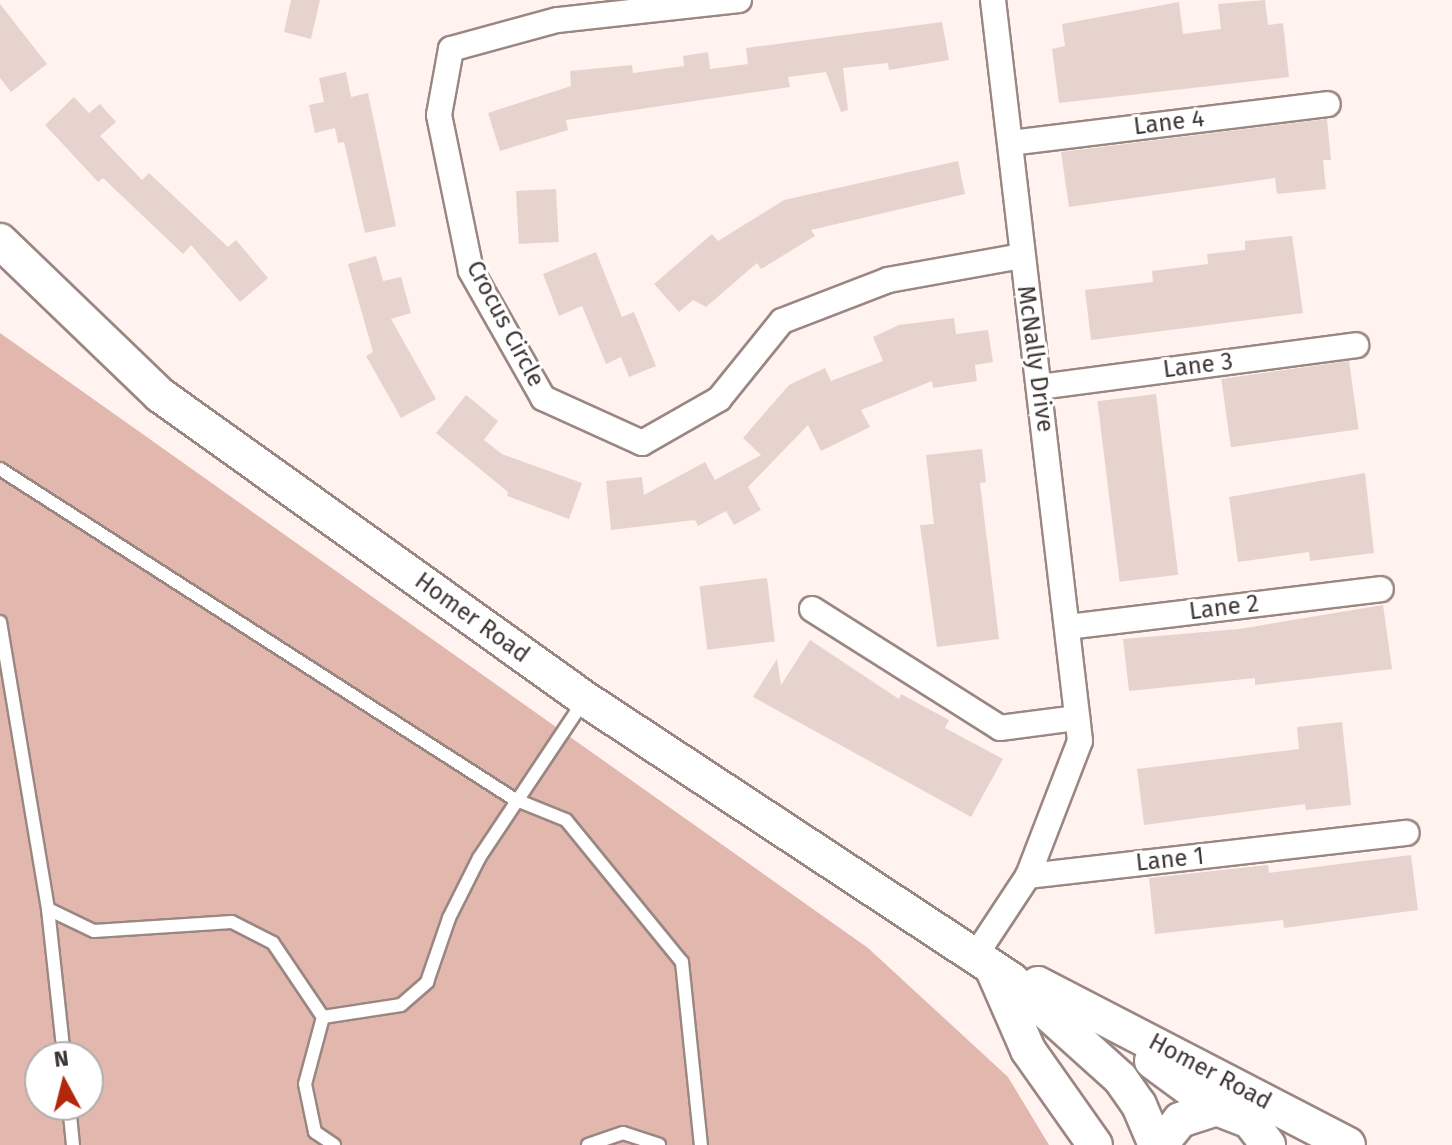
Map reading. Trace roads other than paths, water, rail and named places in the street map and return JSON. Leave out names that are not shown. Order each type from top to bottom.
[{"type":"street","name":"Crocus Circle","points":[[739,0],[557,20],[451,49],[439,115],[471,271],[543,398],[642,443],[719,399],[782,321],[888,280],[1021,256]]},
{"type":"street","name":"McNally Drive","points":[[993,0],[1080,741],[1028,876]]},
{"type":"street","name":"Lane 4","points":[[1011,143],[1328,104]]},
{"type":"street","name":"Homer Road","points":[[0,241],[160,395],[585,699],[983,960],[1348,1145]]},
{"type":"street","name":"Lane 3","points":[[1039,387],[1356,345]]},
{"type":"street","name":"Lane 2","points":[[1068,627],[1381,589]]},
{"type":"street","points":[[812,609],[1000,728],[1077,718]]},
{"type":"street","name":"Lane 1","points":[[1028,876],[1407,833]]},
{"type":"street","points":[[1028,876],[983,960],[1028,1050],[1095,1145]]},
{"type":"street","name":"Homer Road","points":[[983,960],[1120,1078],[1139,1105],[1158,1145],[1180,1120],[1216,1108]]},
{"type":"street","name":"Homer Road","points":[[1069,1003],[1216,1108],[1259,1133],[1315,1145]]},
{"type":"lane","points":[[0,469],[514,799],[566,820],[682,962],[701,1145]]},
{"type":"lane","points":[[0,622],[48,909],[62,1041]]},
{"type":"lane","points":[[323,1017],[401,1005],[427,982],[449,918],[514,799],[585,699]]},
{"type":"lane","points":[[48,909],[94,931],[232,922],[273,943],[323,1017],[305,1084],[315,1132],[334,1145]]},
{"type":"lane","points":[[71,1121],[73,1145]]},
{"type":"lane","points":[[588,1145],[623,1133],[659,1145]]}]
